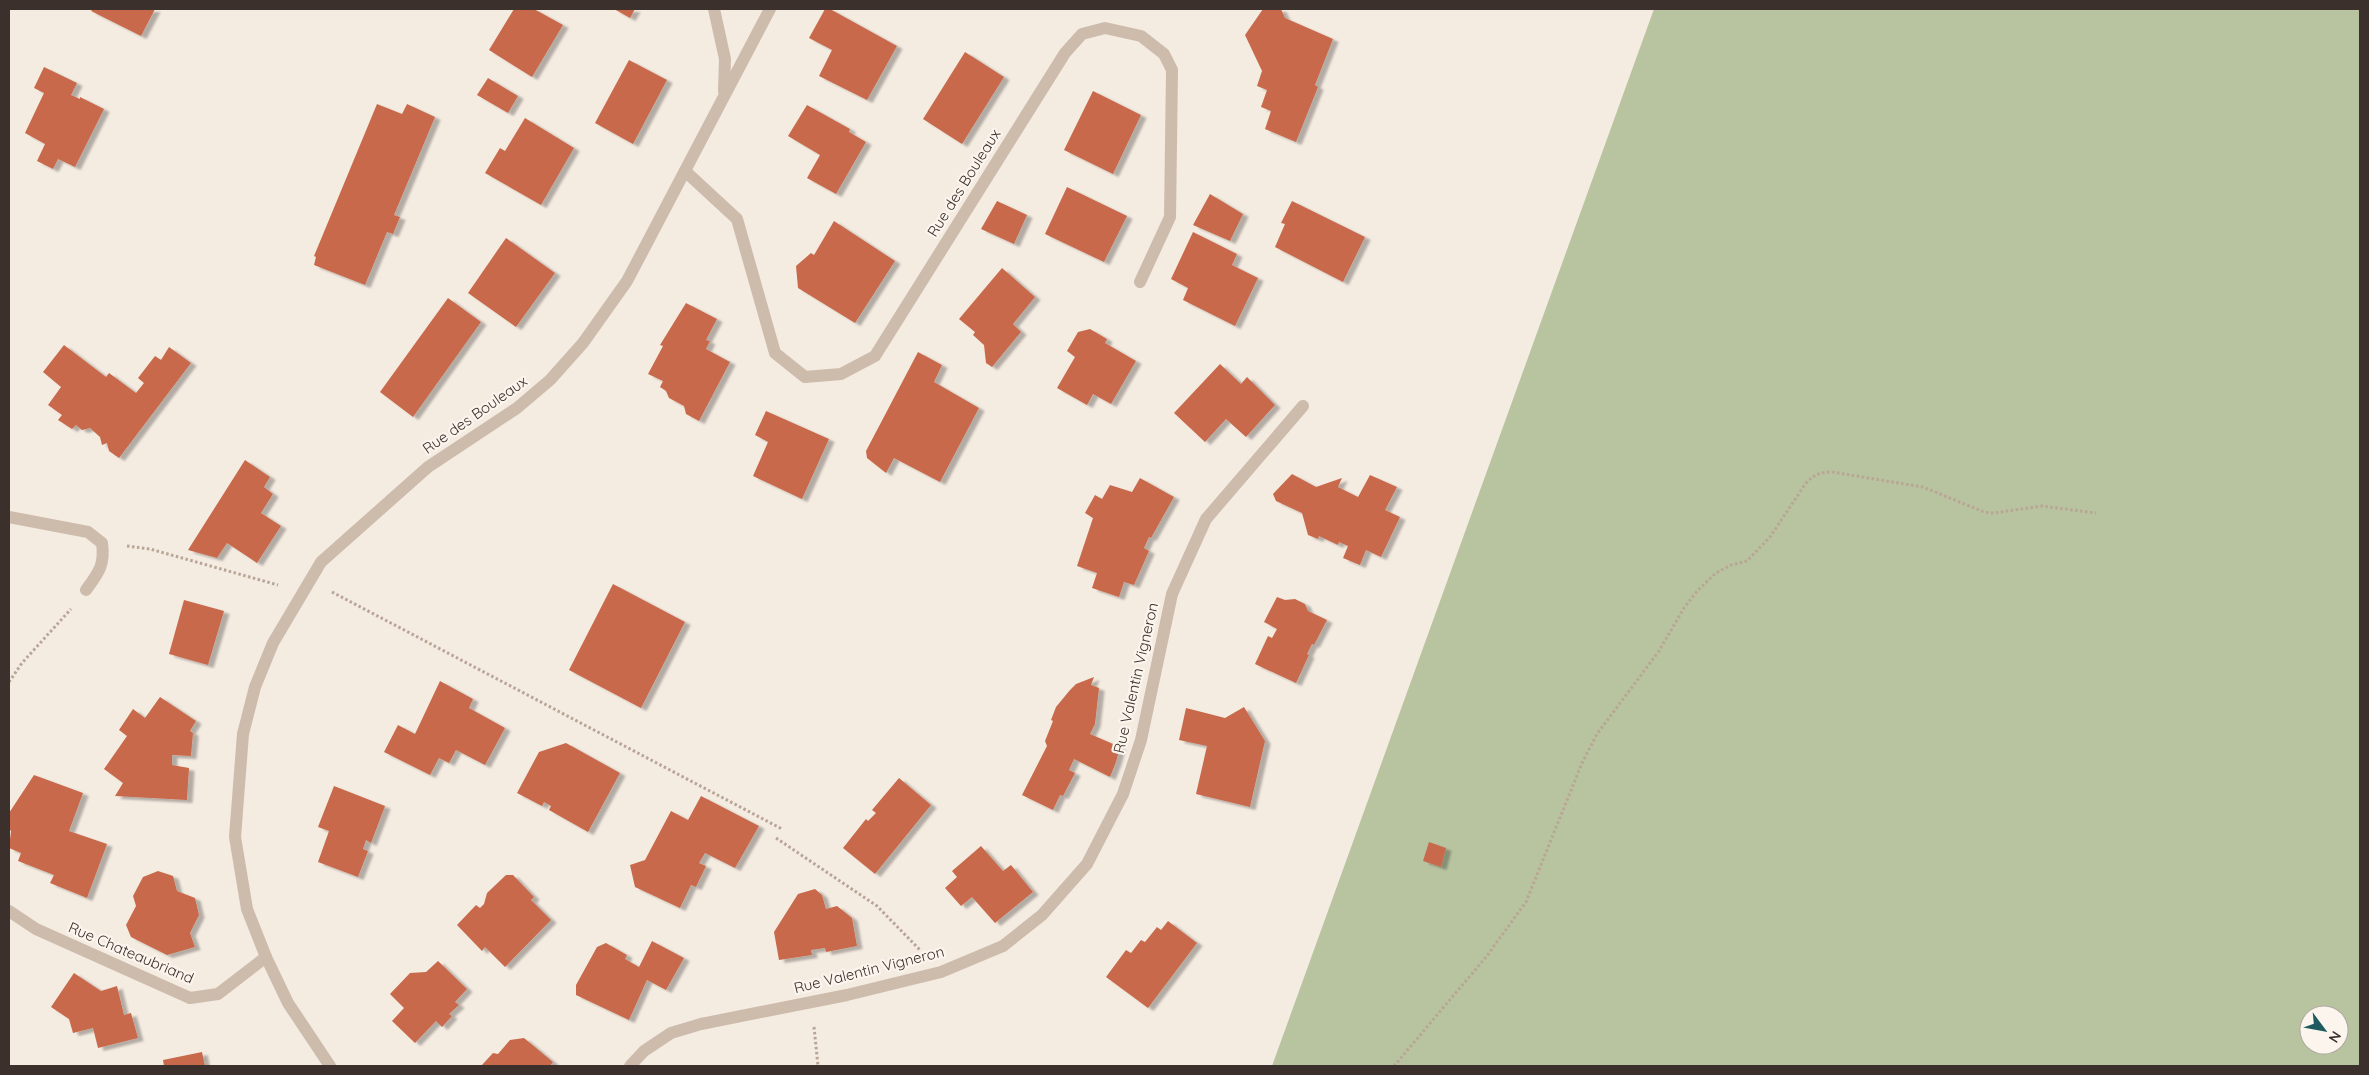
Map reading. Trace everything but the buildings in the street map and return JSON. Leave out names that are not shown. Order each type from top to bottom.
[{"type":"street","name":"Rue des Bouleaux","points":[[714,9],[725,59],[724,94]]},
{"type":"street","name":"Rue des Bouleaux","points":[[330,1066],[288,1003],[266,957],[247,909],[235,837],[243,734],[255,687],[272,643],[321,562],[428,467],[517,408],[550,380],[583,344],[627,281],[770,9]]},
{"type":"street","name":"Rue des Bouleaux","points":[[685,171],[736,219],[775,353],[805,377],[841,374],[875,356],[1065,53],[1082,34],[1105,28],[1141,36],[1164,54],[1172,70],[1170,217],[1140,282]]},
{"type":"street","name":"Rue Valentin Vigneron","points":[[630,1066],[644,1051],[671,1033],[701,1024],[812,1002],[941,972],[1003,946],[1042,915],[1087,864],[1123,794],[1141,740],[1172,594],[1206,519],[1303,406]]},
{"type":"street","points":[[9,517],[88,532],[102,542],[104,559],[95,578],[86,590]]},
{"type":"street","name":"Rue Chateaubriand","points":[[9,911],[36,929],[190,998],[218,994],[266,957]]},
{"type":"path","points":[[1394,1066],[1486,957],[1526,902],[1579,770],[1597,734],[1659,651],[1684,608],[1698,590],[1716,573],[1731,565],[1747,561],[1770,537],[1806,483],[1814,475],[1820,472],[1832,472],[1923,487],[1984,512],[1994,513],[2042,506],[2096,513]]},
{"type":"path","points":[[102,542],[150,548],[302,592]]},
{"type":"path","points":[[310,580],[782,829]]},
{"type":"path","points":[[9,682],[22,662],[69,612],[86,590]]},
{"type":"path","points":[[776,838],[877,906],[941,972]]},
{"type":"path","points":[[812,1002],[818,1066]]},
{"type":"green space","points":[[1654,9],[2360,9],[2360,1066],[1272,1066]]}]
